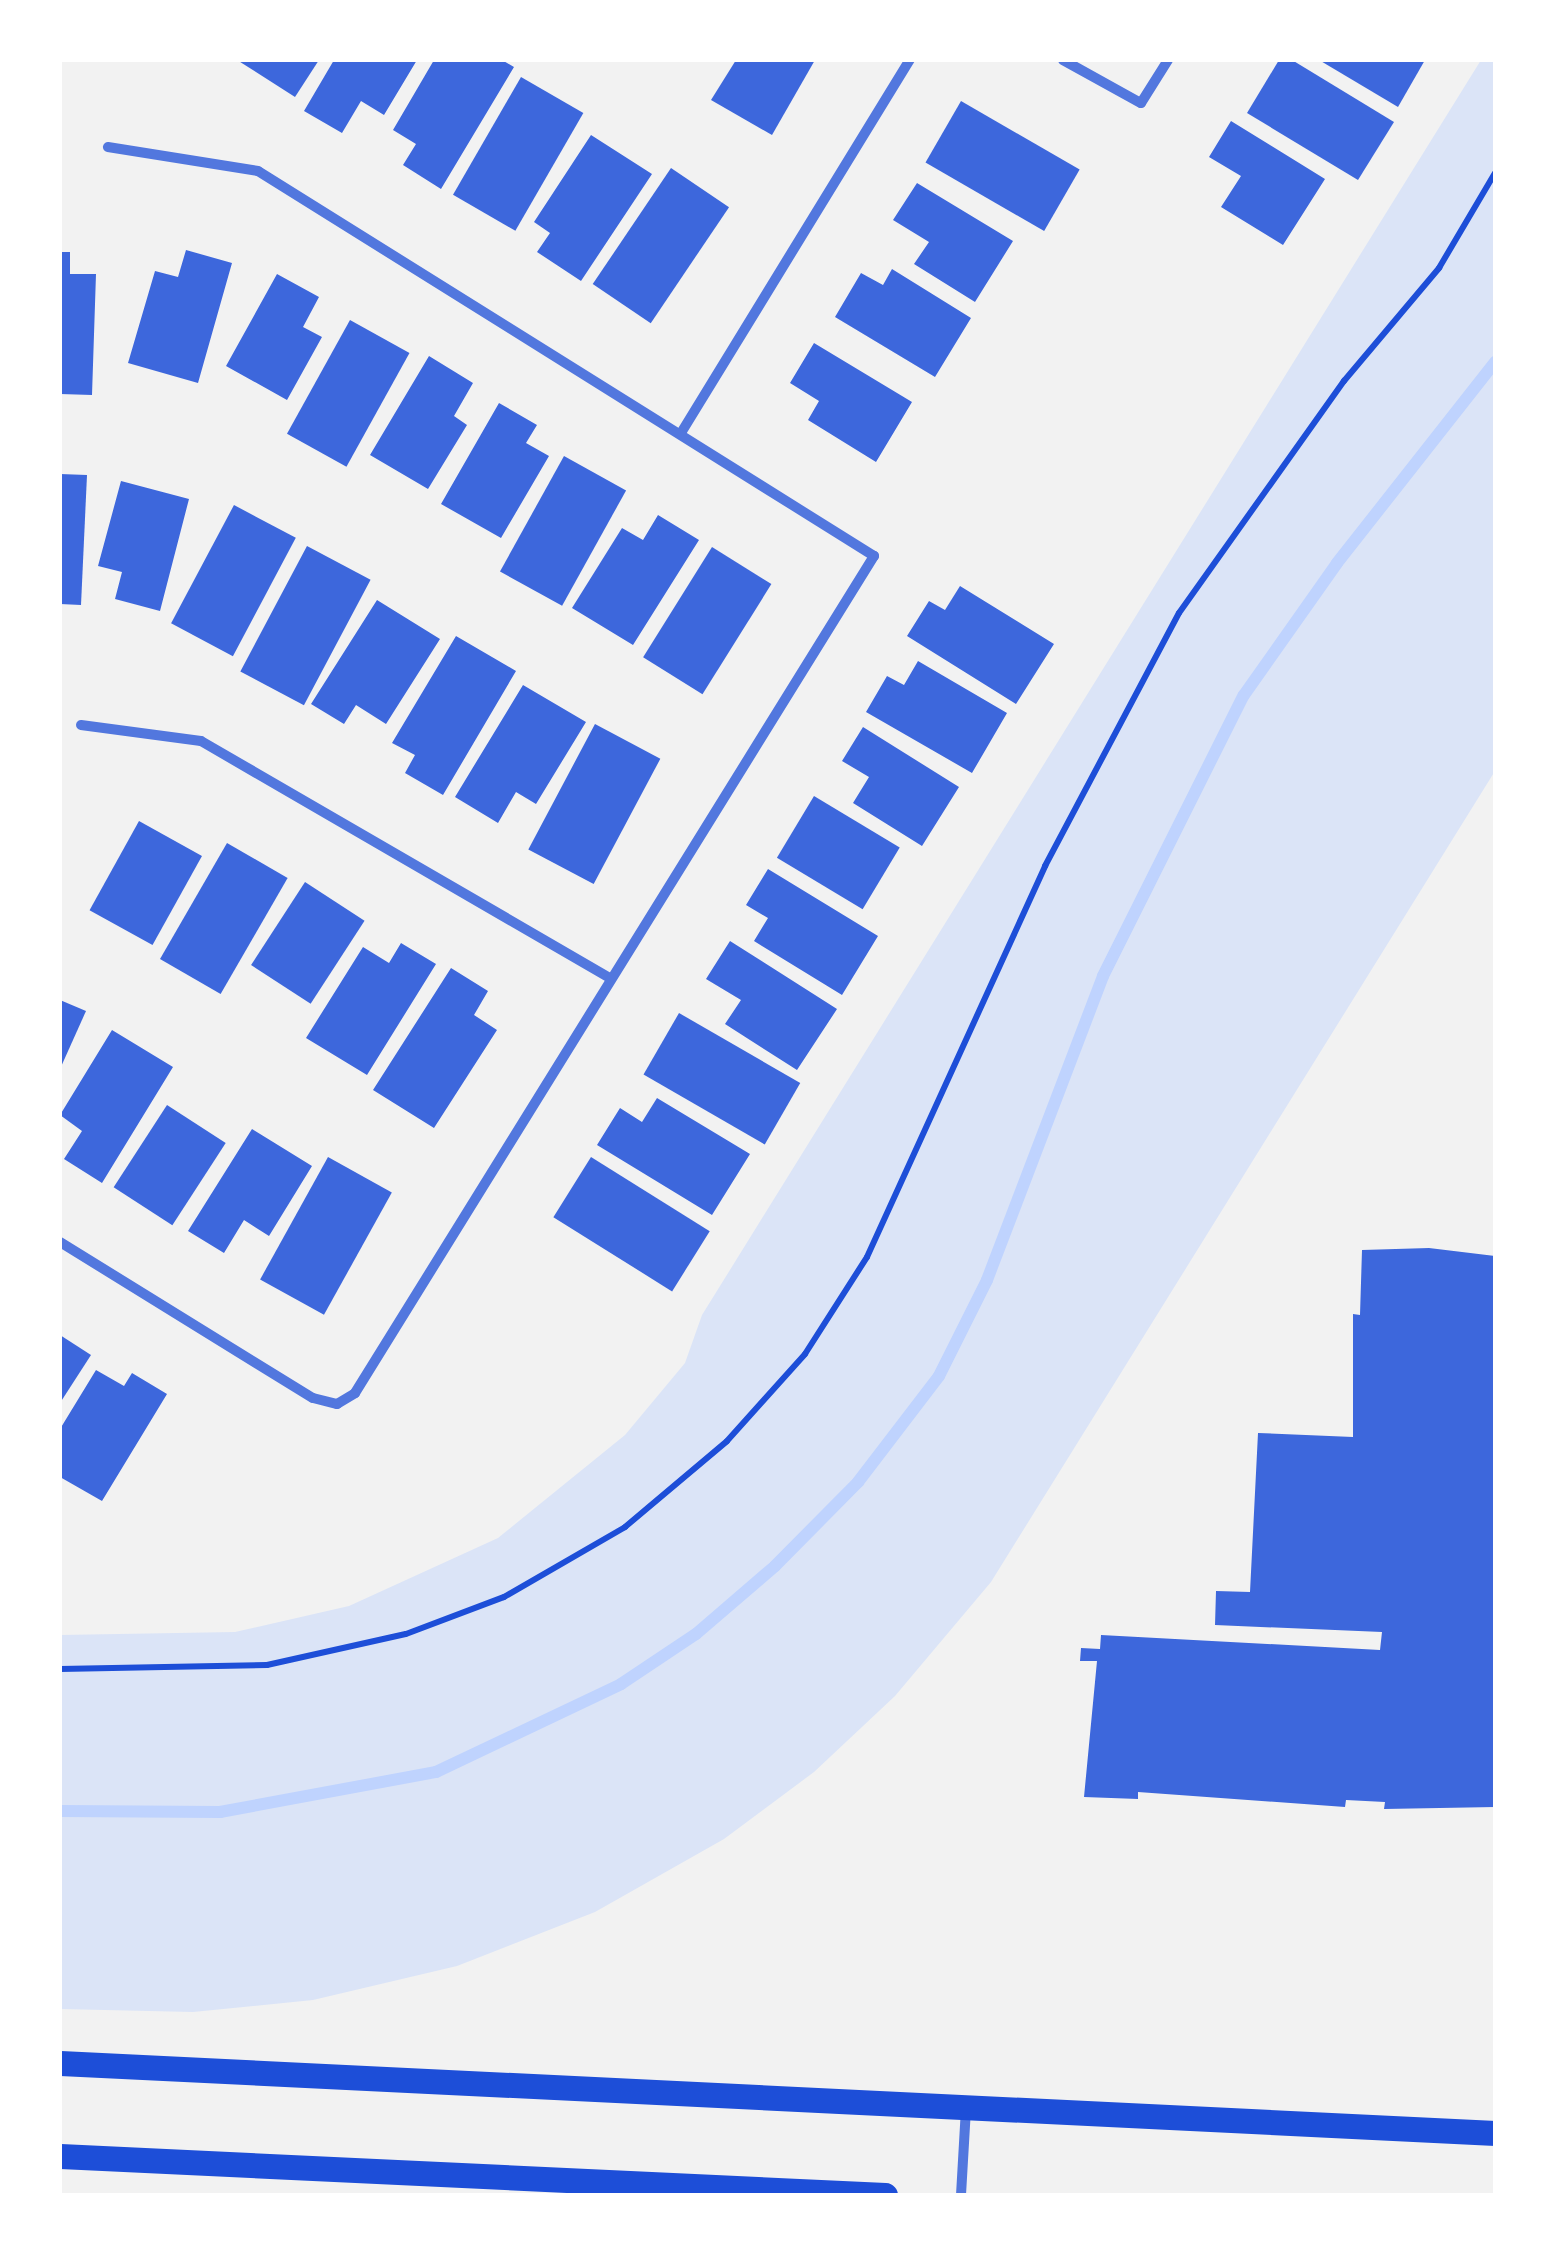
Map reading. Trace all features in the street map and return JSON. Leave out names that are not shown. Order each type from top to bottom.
[{"type":"main road","points":[[60,2062],[1495,2133]]},
{"type":"main road","points":[[60,2156],[886,2195]]},
{"type":"street","points":[[682,433],[910,60]]},
{"type":"street","points":[[1063,60],[1142,103],[1168,60]]},
{"type":"street","points":[[60,1242],[314,1398],[338,1404],[355,1393],[874,556],[258,171],[108,147]]},
{"type":"street","points":[[81,725],[201,741],[610,978]]},
{"type":"street","points":[[961,2195],[966,2107]]},
{"type":"path","points":[[60,1669],[266,1665],[406,1634],[504,1597],[625,1527],[727,1441],[805,1354],[868,1256],[1046,866],[1179,613],[1344,381],[1439,268],[1495,173]]},
{"type":"shaded area","points":[[1481,60],[1495,60],[1495,771],[991,1582],[895,1696],[814,1772],[724,1839],[595,1912],[457,1966],[313,2000],[193,2012],[60,2009],[60,1635],[235,1632],[349,1606],[498,1538],[625,1435],[685,1363],[702,1315]]},
{"type":"building","points":[[237,60],[319,60],[295,97]]},
{"type":"building","points":[[334,60],[417,60],[384,115],[361,101],[342,133],[304,111]]},
{"type":"building","points":[[434,60],[502,60],[514,67],[441,189],[403,165],[416,144],[393,130]]},
{"type":"building","points":[[736,60],[815,60],[772,135],[711,100]]},
{"type":"building","points":[[1279,60],[1292,60],[1394,122],[1358,180],[1247,113]]},
{"type":"building","points":[[1319,60],[1425,60],[1398,107]]},
{"type":"building","points":[[521,77],[583,113],[515,231],[453,195]]},
{"type":"building","points":[[961,101],[1080,169],[1044,231],[926,162]]},
{"type":"building","points":[[1231,121],[1325,179],[1283,245],[1221,207],[1241,176],[1209,157]]},
{"type":"building","points":[[591,135],[652,174],[581,281],[537,252],[550,233],[534,222]]},
{"type":"building","points":[[671,168],[729,207],[651,323],[593,284]]},
{"type":"building","points":[[917,183],[1013,241],[975,302],[914,264],[929,242],[893,220]]},
{"type":"building","points":[[186,250],[232,263],[198,383],[128,363],[155,271],[178,277]]},
{"type":"building","points":[[60,252],[70,252],[70,274],[96,274],[92,395],[60,394]]},
{"type":"building","points":[[892,269],[971,318],[935,377],[835,317],[861,273],[883,285]]},
{"type":"building","points":[[277,274],[319,297],[303,327],[322,337],[287,400],[226,366]]},
{"type":"building","points":[[350,320],[409,353],[346,467],[287,434]]},
{"type":"building","points":[[814,343],[912,402],[876,462],[808,420],[819,401],[790,383]]},
{"type":"building","points":[[429,356],[473,383],[454,416],[467,425],[428,489],[370,455]]},
{"type":"building","points":[[499,403],[537,425],[526,443],[549,456],[501,538],[441,504]]},
{"type":"building","points":[[564,456],[626,490],[562,606],[500,571]]},
{"type":"building","points":[[60,474],[87,475],[81,605],[60,604]]},
{"type":"building","points":[[121,481],[189,499],[160,611],[115,599],[122,572],[98,566]]},
{"type":"building","points":[[234,505],[296,538],[233,656],[171,623]]},
{"type":"building","points":[[658,515],[699,540],[633,645],[572,608],[622,528],[643,540]]},
{"type":"building","points":[[307,546],[371,580],[304,705],[240,671]]},
{"type":"building","points":[[712,547],[771,584],[702,694],[643,657]]},
{"type":"building","points":[[960,586],[1054,644],[1016,704],[907,636],[929,601],[945,610]]},
{"type":"building","points":[[377,600],[440,639],[386,724],[356,705],[344,724],[311,704]]},
{"type":"building","points":[[456,636],[516,671],[443,795],[405,773],[415,755],[392,743]]},
{"type":"building","points":[[918,661],[1007,713],[972,773],[866,712],[887,676],[904,685]]},
{"type":"building","points":[[523,685],[586,722],[536,804],[516,792],[498,823],[455,797]]},
{"type":"building","points":[[595,724],[660,759],[594,884],[528,849]]},
{"type":"building","points":[[863,727],[959,787],[922,846],[853,803],[869,777],[842,761]]},
{"type":"building","points":[[814,796],[900,848],[863,909],[777,858]]},
{"type":"building","points":[[139,821],[202,856],[153,945],[90,910]]},
{"type":"building","points":[[227,843],[288,878],[221,994],[160,959]]},
{"type":"building","points":[[768,869],[878,936],[842,995],[754,941],[768,918],[746,905]]},
{"type":"building","points":[[305,882],[365,921],[311,1004],[251,965]]},
{"type":"building","points":[[730,941],[837,1009],[797,1070],[725,1024],[741,1000],[706,979]]},
{"type":"building","points":[[401,943],[436,964],[367,1075],[306,1038],[363,947],[389,963]]},
{"type":"building","points":[[451,968],[488,991],[474,1015],[497,1030],[434,1128],[373,1090]]},
{"type":"building","points":[[60,1000],[86,1011],[60,1069]]},
{"type":"building","points":[[679,1013],[800,1083],[765,1144],[644,1074]]},
{"type":"building","points":[[112,1030],[173,1067],[102,1183],[64,1159],[82,1131],[60,1115]]},
{"type":"building","points":[[657,1098],[750,1154],[712,1215],[597,1145],[620,1108],[642,1122]]},
{"type":"building","points":[[167,1105],[226,1143],[172,1225],[114,1187]]},
{"type":"building","points":[[252,1129],[312,1166],[269,1236],[244,1220],[224,1253],[188,1231]]},
{"type":"building","points":[[328,1157],[392,1192],[324,1315],[260,1279]]},
{"type":"building","points":[[591,1157],[710,1231],[672,1291],[553,1217]]},
{"type":"building","points":[[1429,1248],[1495,1256],[1495,1807],[1384,1809],[1385,1802],[1346,1800],[1345,1807],[1138,1792],[1138,1799],[1084,1797],[1097,1661],[1080,1661],[1081,1648],[1100,1649],[1101,1635],[1380,1650],[1382,1632],[1215,1625],[1216,1591],[1250,1592],[1258,1433],[1353,1437],[1353,1314],[1360,1315],[1362,1250]]},
{"type":"building","points":[[60,1335],[91,1355],[60,1403]]},
{"type":"building","points":[[96,1370],[124,1386],[132,1373],[167,1394],[102,1501],[60,1477],[60,1429]]},
{"type":"waterway","points":[[60,1811],[220,1812],[436,1772],[621,1684],[696,1634],[775,1566],[858,1482],[939,1376],[987,1280],[1103,976],[1244,695],[1337,563],[1495,362]]}]
